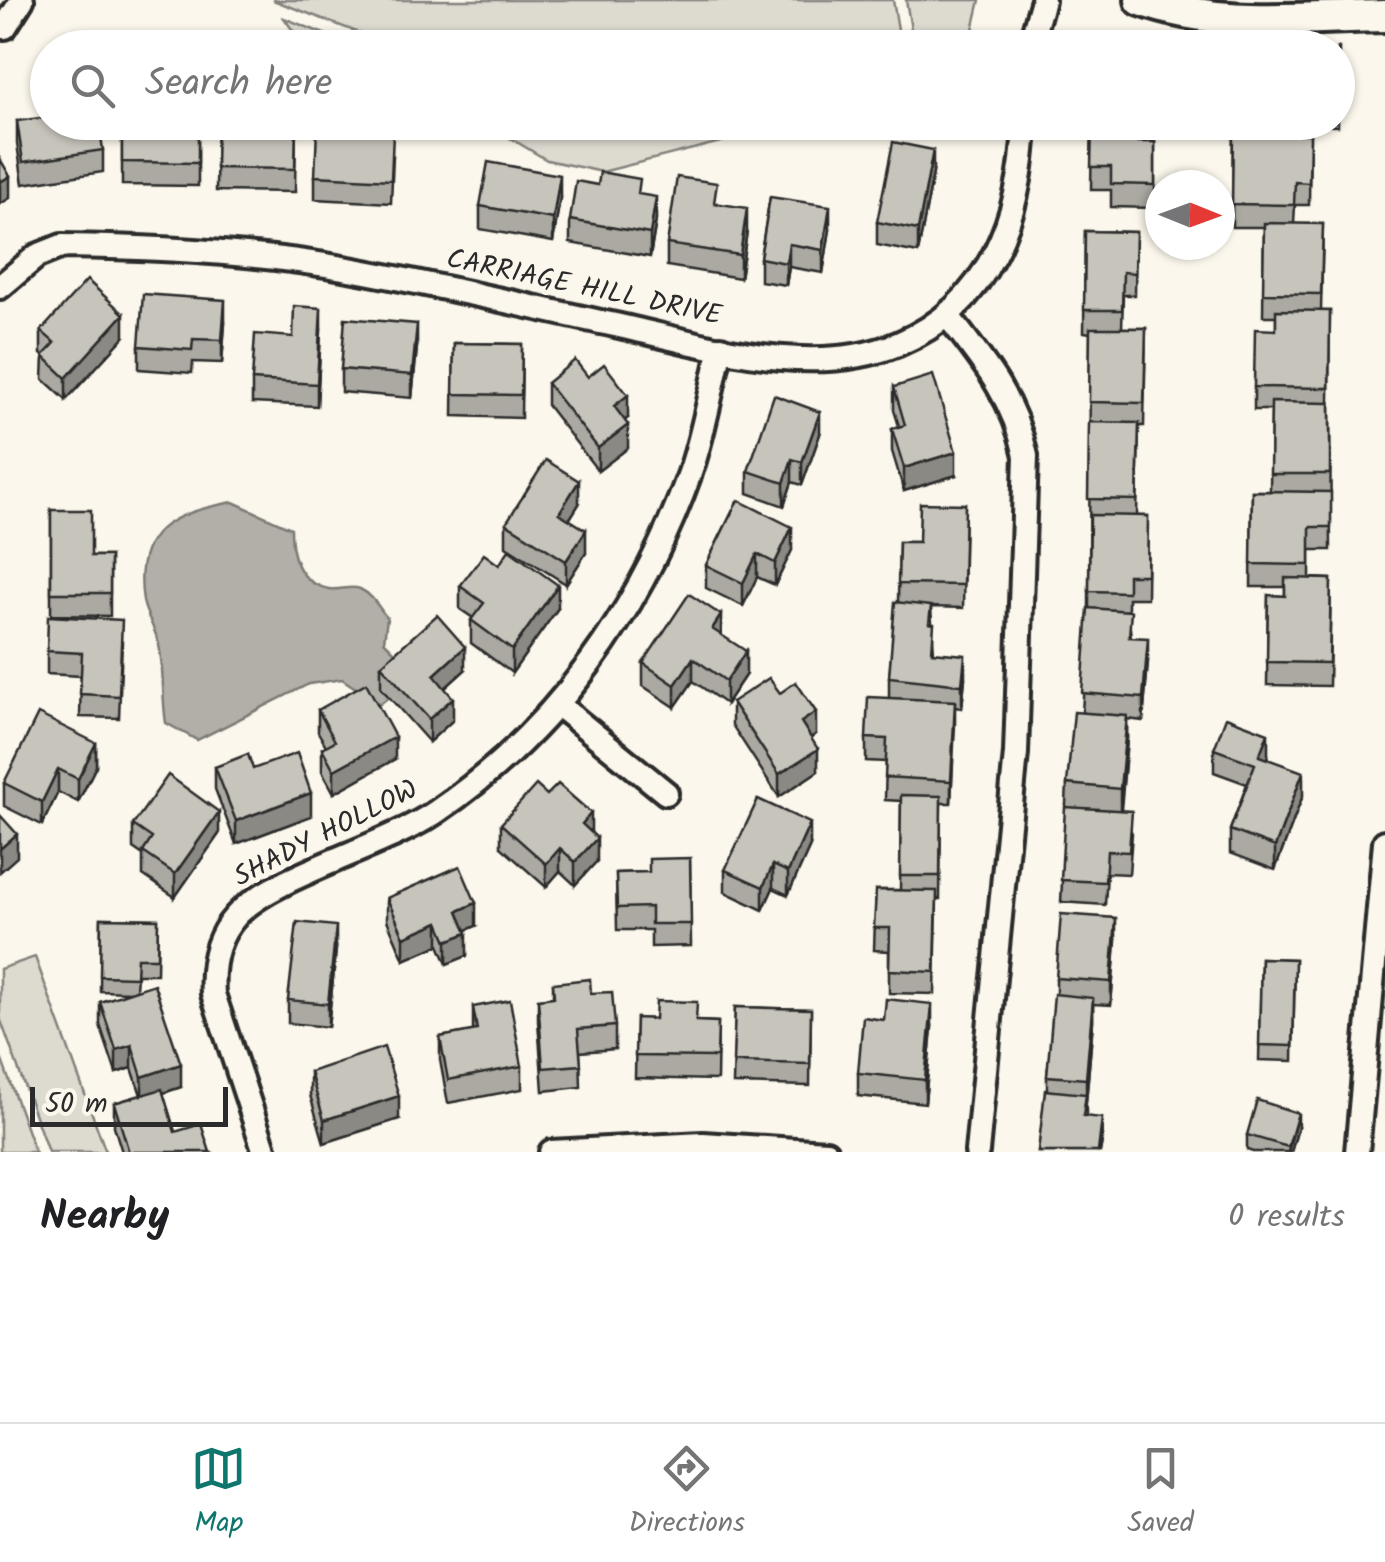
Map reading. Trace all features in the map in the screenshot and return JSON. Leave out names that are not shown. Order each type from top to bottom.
[{"type":"street","points":[[0,28],[5,27],[22,0]]},
{"type":"street","points":[[1034,30],[1042,0]]},
{"type":"street","points":[[1142,0],[1193,14],[1233,9],[1385,16]]},
{"type":"street","name":"CARRIAGE HILL DRIVE","points":[[0,287],[37,256],[62,246],[255,257],[346,268],[721,348],[793,358],[845,357],[898,344],[948,315],[986,273],[1011,224],[1023,178],[1024,140]]},
{"type":"street","points":[[948,315],[998,379],[1019,420],[1026,456],[1016,752],[976,1152]]},
{"type":"street","name":"SHADY HOLLOW","points":[[265,1152],[213,994],[211,968],[236,914],[273,890],[433,815],[496,768],[558,704],[609,638],[654,562],[691,470],[721,348]]},
{"type":"street","points":[[558,704],[666,792]]},
{"type":"street","points":[[1357,1152],[1385,842]]},
{"type":"street","points":[[551,1152],[703,1144],[826,1152]]},
{"type":"shaded area","points":[[273,0],[893,0],[898,30],[352,30]]},
{"type":"shaded area","points":[[906,0],[980,0],[973,30],[911,30]]},
{"type":"shaded area","points":[[284,18],[314,30],[293,30]]},
{"type":"shaded area","points":[[513,140],[729,140],[602,172],[547,160]]},
{"type":"shaded area","points":[[233,502],[291,528],[298,566],[310,581],[329,589],[360,589],[372,598],[387,618],[384,641],[403,660],[400,688],[380,704],[342,679],[309,684],[197,740],[166,723],[159,645],[143,601],[144,557],[151,541],[176,519]]},
{"type":"shaded area","points":[[35,957],[106,1152],[48,1152],[0,1018],[0,969]]},
{"type":"shaded area","points":[[0,1055],[35,1152],[0,1152]]},
{"type":"building","points":[[30,119],[30,140],[102,140],[103,150],[23,162],[17,121]]},
{"type":"building","points":[[122,140],[198,140],[198,163],[122,162]]},
{"type":"building","points":[[217,140],[296,140],[295,169],[216,168]]},
{"type":"building","points":[[317,140],[393,140],[391,180],[315,176]]},
{"type":"building","points":[[1092,140],[1155,142],[1155,170],[1145,170],[1145,185],[1111,184],[1111,167],[1091,167]]},
{"type":"building","points":[[1233,140],[1310,140],[1309,183],[1295,182],[1294,205],[1235,204]]},
{"type":"building","points":[[893,142],[933,150],[918,230],[877,222]]},
{"type":"building","points":[[0,159],[10,176],[0,182]]},
{"type":"building","points":[[488,162],[560,175],[553,219],[480,206]]},
{"type":"building","points":[[600,172],[640,179],[638,194],[656,197],[650,234],[570,220],[576,181],[598,185]]},
{"type":"building","points":[[677,177],[717,183],[714,203],[747,208],[740,255],[667,244]]},
{"type":"building","points":[[770,197],[830,206],[823,250],[789,244],[786,263],[760,258]]},
{"type":"building","points":[[1264,223],[1323,224],[1321,294],[1263,293]]},
{"type":"building","points":[[1085,231],[1136,232],[1135,273],[1123,272],[1122,310],[1084,310]]},
{"type":"building","points":[[87,280],[124,314],[66,378],[43,356],[55,343],[41,331]]},
{"type":"building","points":[[143,294],[225,300],[222,340],[193,339],[192,350],[139,346]]},
{"type":"building","points":[[294,306],[321,308],[317,384],[252,380],[255,334],[293,337]]},
{"type":"building","points":[[1276,310],[1330,311],[1329,388],[1254,387],[1255,329],[1276,330]]},
{"type":"building","points":[[345,318],[417,324],[412,375],[341,369]]},
{"type":"building","points":[[1090,328],[1146,328],[1144,403],[1089,402]]},
{"type":"building","points":[[454,343],[522,344],[521,395],[453,394]]},
{"type":"building","points":[[575,360],[588,377],[604,364],[628,395],[614,406],[628,425],[598,448],[547,383]]},
{"type":"building","points":[[933,375],[956,452],[904,468],[892,429],[905,425],[894,387]]},
{"type":"building","points":[[774,395],[820,412],[802,462],[792,459],[784,483],[748,471]]},
{"type":"building","points":[[1271,402],[1330,403],[1330,474],[1270,474]]},
{"type":"building","points":[[1089,422],[1139,423],[1137,500],[1088,499]]},
{"type":"building","points":[[546,460],[579,481],[559,513],[586,530],[566,561],[506,523]]},
{"type":"building","points":[[1252,491],[1331,492],[1331,527],[1310,527],[1310,565],[1251,564]]},
{"type":"building","points":[[738,500],[792,527],[775,563],[757,554],[743,583],[706,565]]},
{"type":"building","points":[[920,503],[965,504],[963,585],[898,584],[899,542],[919,542]]},
{"type":"building","points":[[51,510],[91,510],[91,556],[110,556],[110,593],[51,593]]},
{"type":"building","points":[[1090,515],[1148,516],[1147,575],[1128,575],[1128,592],[1089,591]]},
{"type":"building","points":[[509,550],[558,585],[512,650],[471,620],[484,603],[460,586],[484,554],[499,565]]},
{"type":"building","points":[[1285,578],[1331,579],[1329,663],[1267,662],[1268,595],[1285,596]]},
{"type":"building","points":[[689,594],[721,615],[712,629],[746,651],[726,681],[693,658],[675,685],[643,663]]},
{"type":"building","points":[[895,602],[931,606],[932,652],[965,655],[962,685],[889,677]]},
{"type":"building","points":[[1088,608],[1131,611],[1129,637],[1148,638],[1143,698],[1082,693]]},
{"type":"building","points":[[437,615],[465,647],[434,675],[453,698],[429,719],[381,665]]},
{"type":"building","points":[[48,616],[122,620],[119,696],[80,694],[82,653],[47,651]]},
{"type":"building","points":[[769,678],[780,693],[796,682],[816,712],[801,722],[818,749],[779,774],[732,702]]},
{"type":"building","points":[[366,683],[395,737],[334,770],[322,748],[335,741],[318,710]]},
{"type":"building","points":[[868,697],[955,701],[951,781],[885,777],[887,739],[866,738]]},
{"type":"building","points":[[1074,712],[1127,716],[1120,789],[1067,784]]},
{"type":"building","points":[[38,714],[96,743],[78,779],[58,769],[42,802],[4,783]]},
{"type":"building","points":[[1226,717],[1268,733],[1259,756],[1303,772],[1275,847],[1230,830],[1255,764],[1214,749]]},
{"type":"building","points":[[297,753],[311,793],[236,821],[215,767],[248,754],[253,769]]},
{"type":"building","points":[[168,775],[219,812],[175,874],[143,852],[152,838],[133,825]]},
{"type":"building","points":[[558,784],[591,813],[582,824],[597,838],[575,862],[560,848],[546,864],[501,824],[536,785],[547,795]]},
{"type":"building","points":[[901,795],[941,796],[940,876],[900,876]]},
{"type":"building","points":[[758,799],[810,823],[788,872],[773,865],[763,887],[725,870]]},
{"type":"building","points":[[1065,807],[1132,811],[1129,852],[1107,851],[1105,882],[1061,880]]},
{"type":"building","points":[[0,815],[17,834],[0,849]]},
{"type":"building","points":[[690,858],[691,924],[651,924],[651,907],[617,908],[616,873],[649,872],[649,859]]},
{"type":"building","points":[[460,866],[476,903],[458,911],[467,933],[447,941],[439,922],[404,937],[387,898]]},
{"type":"building","points":[[876,890],[937,891],[935,972],[889,970],[890,928],[874,928]]},
{"type":"building","points":[[1061,914],[1116,918],[1111,982],[1056,978]]},
{"type":"building","points":[[101,918],[158,919],[157,958],[137,958],[136,977],[100,976]]},
{"type":"building","points":[[297,922],[336,926],[328,1004],[288,1000]]},
{"type":"building","points":[[1261,958],[1295,959],[1293,1046],[1259,1045]]},
{"type":"building","points":[[590,979],[591,993],[612,992],[615,1026],[578,1029],[581,1065],[543,1068],[538,999],[554,997],[553,983]]},
{"type":"building","points":[[154,984],[181,1064],[142,1077],[132,1045],[116,1050],[100,1002]]},
{"type":"building","points":[[1054,994],[1093,998],[1086,1079],[1047,1076]]},
{"type":"building","points":[[886,999],[932,1004],[925,1080],[858,1073],[863,1017],[884,1020]]},
{"type":"building","points":[[510,1000],[522,1066],[448,1080],[440,1037],[477,1030],[473,1007]]},
{"type":"building","points":[[656,1001],[697,1002],[696,1021],[718,1022],[717,1057],[635,1056],[636,1018],[655,1019]]},
{"type":"building","points":[[735,1007],[811,1009],[810,1064],[733,1062]]},
{"type":"building","points":[[384,1047],[399,1096],[324,1120],[310,1072]]},
{"type":"building","points":[[162,1089],[175,1132],[201,1124],[210,1152],[129,1152],[114,1103]]},
{"type":"building","points":[[1045,1090],[1086,1094],[1083,1116],[1102,1118],[1098,1152],[1038,1152]]},
{"type":"building","points":[[1257,1100],[1298,1113],[1288,1147],[1247,1135]]}]
